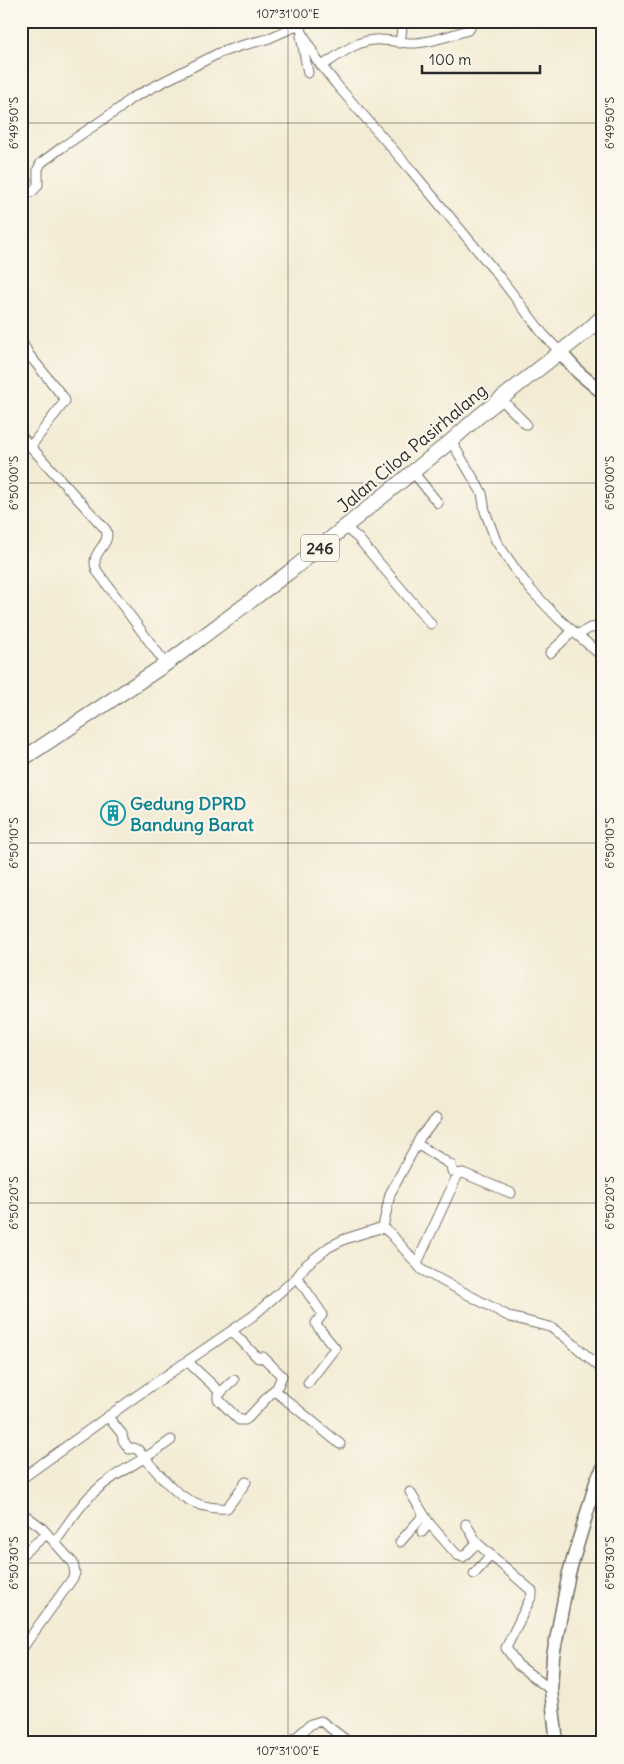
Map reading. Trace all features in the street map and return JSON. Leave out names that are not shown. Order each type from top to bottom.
[{"type":"main road","name":"Jalan Ciloa Pasirhalang","points":[[21,760],[166,664],[346,528],[479,416],[587,332],[603,316]]},
{"type":"street","points":[[400,43],[403,21]]},
{"type":"street","points":[[322,66],[342,52],[363,42],[381,40],[418,43],[433,41],[468,30],[470,28],[469,21]]},
{"type":"street","points":[[300,26],[322,66],[359,113],[463,231],[543,334],[586,379],[603,393]]},
{"type":"street","points":[[300,26],[308,73]]},
{"type":"street","points":[[21,197],[38,185],[38,169],[41,163],[130,99],[219,54],[267,39],[300,26]]},
{"type":"street","points":[[21,341],[30,356],[65,401],[31,446]]},
{"type":"street","points":[[501,399],[526,424]]},
{"type":"street","points":[[22,439],[31,446],[106,530],[108,536],[97,552],[94,564],[97,571],[166,664]]},
{"type":"street","points":[[451,441],[482,493],[485,511],[496,541],[531,590],[575,633],[603,657]]},
{"type":"street","points":[[413,472],[438,503]]},
{"type":"street","points":[[346,528],[358,538],[431,624]]},
{"type":"street","points":[[550,653],[575,633],[590,628],[603,627]]},
{"type":"street","points":[[383,1227],[390,1194],[424,1131],[437,1118]]},
{"type":"street","points":[[417,1144],[451,1165],[452,1171],[511,1192]]},
{"type":"street","points":[[417,1263],[458,1174]]},
{"type":"street","points":[[383,1227],[422,1270],[459,1288],[510,1317],[550,1327],[564,1336],[603,1370]]},
{"type":"street","points":[[21,1480],[232,1331],[274,1299],[297,1277],[306,1265],[339,1241],[383,1227]]},
{"type":"street","points":[[297,1277],[321,1312],[322,1315],[316,1326],[335,1348],[308,1382]]},
{"type":"street","points":[[232,1331],[258,1358],[263,1357],[282,1376],[276,1390],[273,1390],[248,1418],[242,1421],[218,1401],[218,1395],[234,1380]]},
{"type":"street","points":[[187,1361],[221,1392]]},
{"type":"street","points":[[276,1390],[340,1444]]},
{"type":"street","points":[[108,1417],[122,1434],[122,1440],[129,1449],[134,1448],[174,1492],[194,1504],[227,1508],[246,1482]]},
{"type":"street","points":[[55,1542],[93,1492],[171,1440]]},
{"type":"street","points":[[557,1743],[551,1690],[552,1656],[569,1573],[597,1478],[603,1468]]},
{"type":"street","points":[[410,1492],[430,1523],[440,1544],[461,1557],[477,1544]]},
{"type":"street","points":[[21,1512],[55,1542],[73,1563],[75,1573],[21,1650]]},
{"type":"street","points":[[400,1542],[424,1515]]},
{"type":"street","points":[[422,1532],[430,1523]]},
{"type":"street","points":[[466,1524],[477,1544],[532,1591],[529,1602],[506,1648],[518,1665],[551,1690]]},
{"type":"street","points":[[21,1555],[47,1534]]},
{"type":"street","points":[[474,1574],[491,1555]]},
{"type":"street","points":[[290,1743],[311,1724],[321,1721],[350,1743]]},
{"type":"place","name":"Gedung DPRD Bandung Barat","points":[[113,813]]}]
